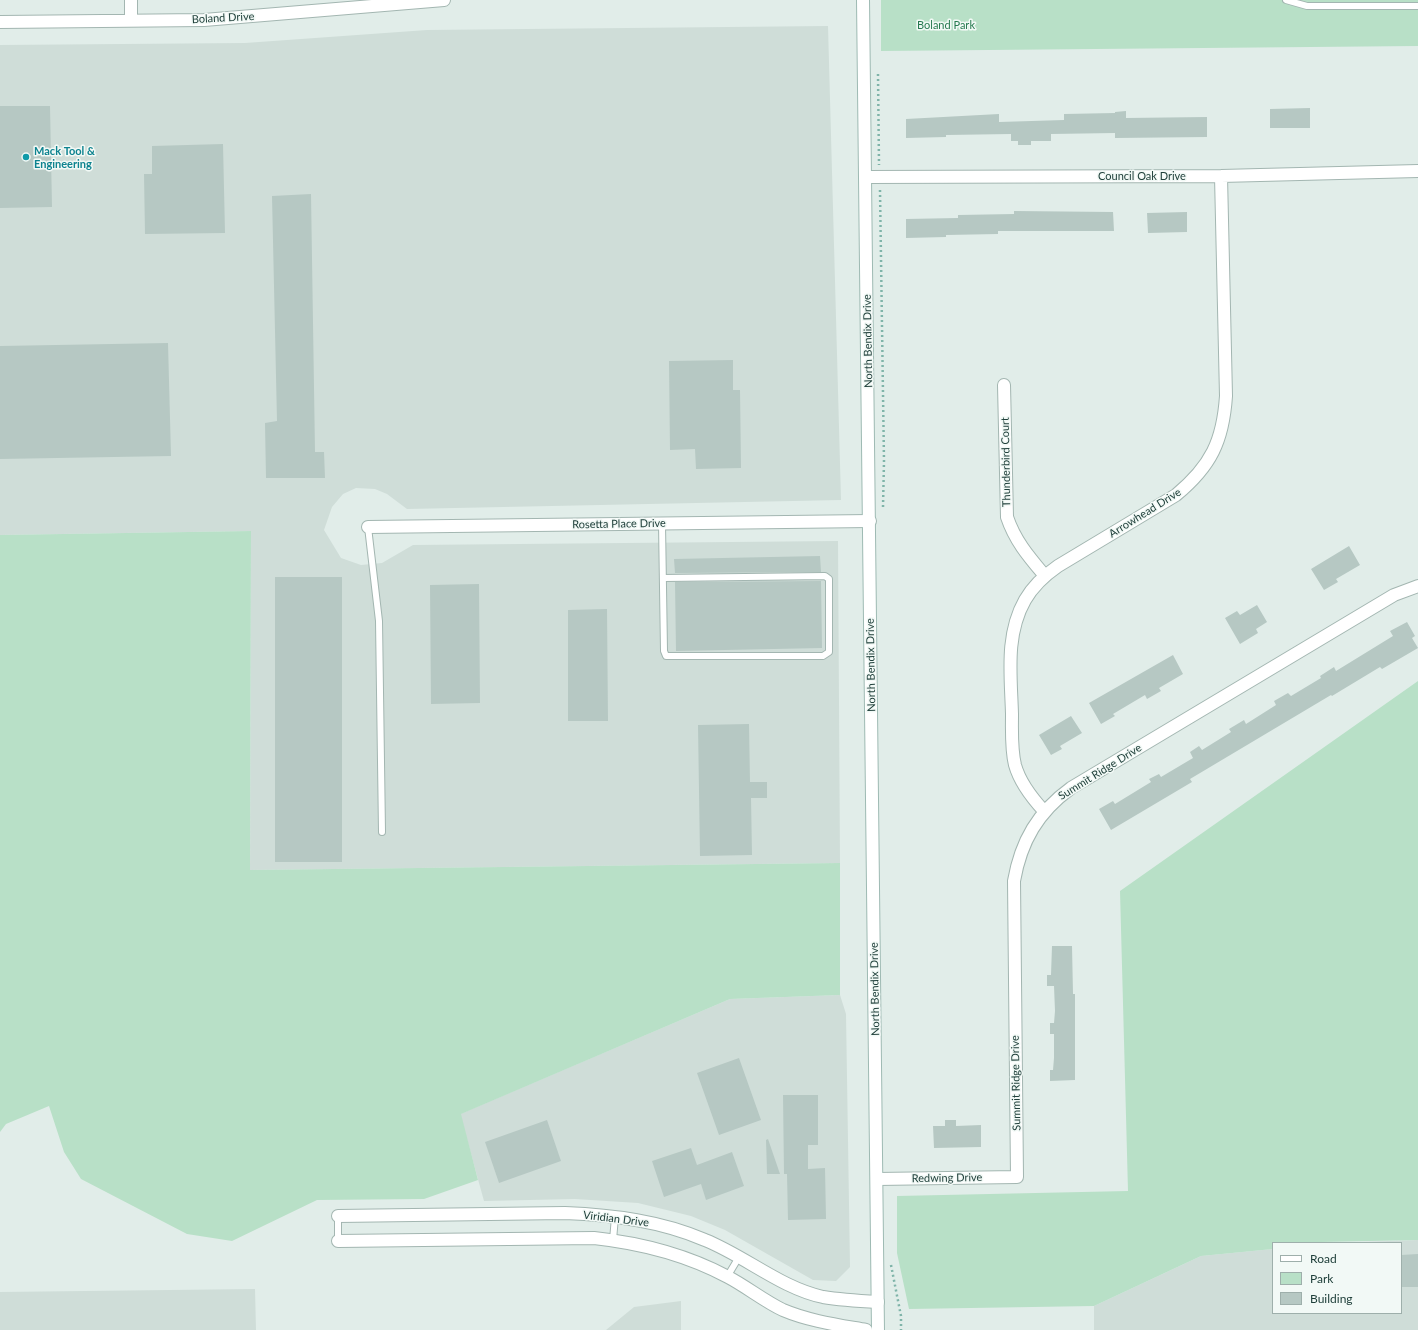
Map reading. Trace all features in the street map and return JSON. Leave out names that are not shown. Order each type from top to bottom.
[{"type":"street","points":[[131,0],[131,20]]},
{"type":"street","name":"Boland Drive","points":[[0,22],[204,20],[444,0]]},
{"type":"street","name":"North Bendix Drive","points":[[863,0],[878,1330]]},
{"type":"street","name":"Council Oak Drive","points":[[866,177],[1222,176],[1418,171]]},
{"type":"street","name":"Arrowhead Drive","points":[[1044,811],[1026,789],[1015,765],[1012,750],[1010,662],[1013,634],[1018,616],[1025,600],[1045,576],[1058,566],[1176,495],[1192,482],[1214,454],[1222,429],[1226,396],[1222,176]]},
{"type":"street","name":"Thunderbird Court","points":[[1004,385],[1007,517],[1011,529],[1021,548],[1045,576]]},
{"type":"street","name":"Rosetta Place Drive","points":[[368,527],[870,521]]},
{"type":"street","name":"Summit Ridge Drive","points":[[1018,1177],[1014,881],[1024,842],[1033,825],[1057,798],[1077,784],[1394,595],[1418,586]]},
{"type":"street","name":"Redwing Drive","points":[[876,1179],[1018,1177]]},
{"type":"street","name":"Viridian Drive","points":[[338,1216],[565,1213],[638,1220],[671,1228],[705,1240],[794,1287],[822,1297],[853,1301],[878,1302]]},
{"type":"street","name":"Viridian Drive","points":[[338,1241],[594,1238],[613,1240],[664,1252],[727,1277],[783,1310],[816,1321],[866,1330]]},
{"type":"lane","points":[[1286,0],[1307,6],[1418,6]]},
{"type":"lane","points":[[662,524],[664,651],[666,656],[823,656],[829,652],[829,579],[825,576],[664,578]]},
{"type":"lane","points":[[368,527],[379,621],[382,832]]},
{"type":"lane","points":[[338,1216],[338,1241]]},
{"type":"lane","points":[[613,1240],[615,1217]]},
{"type":"lane","points":[[727,1277],[739,1257]]},
{"type":"path","points":[[878,70],[880,165]]},
{"type":"path","points":[[890,1259],[901,1316],[901,1330]]},
{"type":"shaded area","points":[[828,26],[841,500],[407,509],[387,494],[375,489],[356,488],[343,494],[332,507],[324,530],[341,558],[361,565],[382,563],[413,545],[838,541],[840,863],[250,870],[251,531],[0,535],[0,45],[245,43],[427,30]]},
{"type":"shaded area","points":[[840,995],[846,1014],[850,1267],[836,1281],[813,1280],[725,1230],[691,1216],[638,1203],[575,1199],[484,1201],[460,1114],[730,999]]},
{"type":"shaded area","points":[[1418,1240],[1418,1330],[1094,1330],[1094,1306],[1201,1256],[1272,1249],[1272,1314],[1402,1314],[1402,1242],[1361,1242]]},
{"type":"shaded area","points":[[255,1289],[256,1330],[0,1330],[0,1292]]},
{"type":"shaded area","points":[[681,1301],[681,1330],[606,1330],[634,1307]]},
{"type":"green space","name":"Boland Park","points":[[881,0],[1418,0],[1418,46],[881,51]]},
{"type":"green space","points":[[251,531],[250,870],[840,863],[840,995],[730,999],[461,1114],[478,1180],[424,1199],[317,1200],[232,1241],[187,1234],[81,1179],[64,1152],[49,1106],[6,1124],[0,1132],[0,535]]},
{"type":"green space","points":[[1418,681],[1418,1240],[1272,1242],[1272,1249],[1201,1256],[1094,1306],[909,1309],[897,1253],[897,1196],[1128,1191],[1120,891]]},
{"type":"building","name":"Mack Tool & Engineering","points":[[0,106],[50,106],[52,207],[0,208]]},
{"type":"building","points":[[1310,108],[1310,128],[1270,128],[1270,109]]},
{"type":"building","points":[[1126,111],[1126,118],[1207,117],[1207,137],[1115,138],[1115,133],[1051,134],[1051,141],[1031,141],[1031,145],[1018,145],[1018,141],[1011,141],[1011,134],[946,135],[946,137],[906,138],[906,119],[999,114],[999,122],[1064,120],[1064,114],[1115,113]]},
{"type":"building","points":[[223,144],[225,233],[145,234],[144,174],[152,174],[152,146]]},
{"type":"building","points":[[311,194],[315,452],[324,452],[325,478],[266,478],[265,423],[277,421],[272,196]]},
{"type":"building","points":[[1014,211],[1113,212],[1114,231],[998,231],[998,234],[946,235],[946,237],[906,238],[906,219],[958,218],[958,215],[1014,214]]},
{"type":"building","points":[[1187,212],[1187,232],[1148,233],[1147,213]]},
{"type":"building","points":[[168,343],[171,456],[0,459],[0,346]]},
{"type":"building","points":[[733,360],[733,390],[740,390],[741,468],[696,469],[695,449],[670,450],[669,361]]},
{"type":"building","points":[[1349,546],[1360,565],[1336,579],[1338,582],[1324,590],[1311,569]]},
{"type":"building","points":[[820,556],[821,572],[675,573],[674,559]]},
{"type":"building","points":[[275,577],[342,577],[342,862],[275,862]]},
{"type":"building","points":[[821,581],[822,648],[676,651],[675,582]]},
{"type":"building","points":[[479,584],[480,703],[431,704],[430,585]]},
{"type":"building","points":[[1257,605],[1267,622],[1256,629],[1258,633],[1240,644],[1225,618],[1237,611],[1240,615]]},
{"type":"building","points":[[607,609],[608,721],[568,721],[568,610]]},
{"type":"building","points":[[1407,622],[1415,636],[1412,638],[1418,648],[1382,669],[1380,667],[1332,696],[1331,695],[1190,779],[1192,782],[1111,830],[1099,809],[1113,801],[1115,804],[1151,782],[1149,779],[1159,774],[1161,777],[1193,758],[1190,752],[1199,746],[1202,750],[1231,732],[1229,729],[1244,720],[1246,724],[1276,705],[1274,701],[1288,693],[1291,696],[1321,678],[1320,676],[1334,667],[1336,671],[1393,636],[1390,631]]},
{"type":"building","points":[[1173,655],[1183,674],[1159,688],[1161,691],[1147,699],[1145,695],[1113,714],[1115,716],[1101,724],[1089,703]]},
{"type":"building","points":[[1071,716],[1082,733],[1060,746],[1062,749],[1051,755],[1039,735]]},
{"type":"building","points":[[749,724],[750,782],[767,782],[767,798],[751,798],[752,855],[700,856],[698,725]]},
{"type":"building","points":[[1052,946],[1072,946],[1073,994],[1075,994],[1075,1080],[1050,1081],[1050,1070],[1053,1070],[1054,1034],[1050,1034],[1050,1023],[1054,1023],[1055,1011],[1054,986],[1047,986],[1047,975],[1051,975]]},
{"type":"building","points":[[739,1058],[761,1120],[719,1135],[697,1073]]},
{"type":"building","points":[[783,1095],[818,1095],[818,1145],[808,1145],[808,1169],[825,1168],[826,1219],[788,1220],[787,1174],[784,1174]]},
{"type":"building","points":[[547,1120],[561,1161],[499,1183],[485,1142]]},
{"type":"building","points":[[945,1120],[956,1120],[956,1126],[981,1125],[981,1147],[934,1148],[933,1126],[945,1126]]},
{"type":"building","points":[[768,1139],[780,1174],[767,1174],[766,1140]]},
{"type":"building","points":[[691,1148],[697,1165],[732,1152],[744,1186],[706,1200],[701,1184],[664,1197],[652,1161]]},
{"type":"building","points":[[1418,1254],[1418,1287],[1402,1287],[1402,1255]]},
{"type":"place","name":"Mack Tool & Engineering","points":[[26,157]]}]
